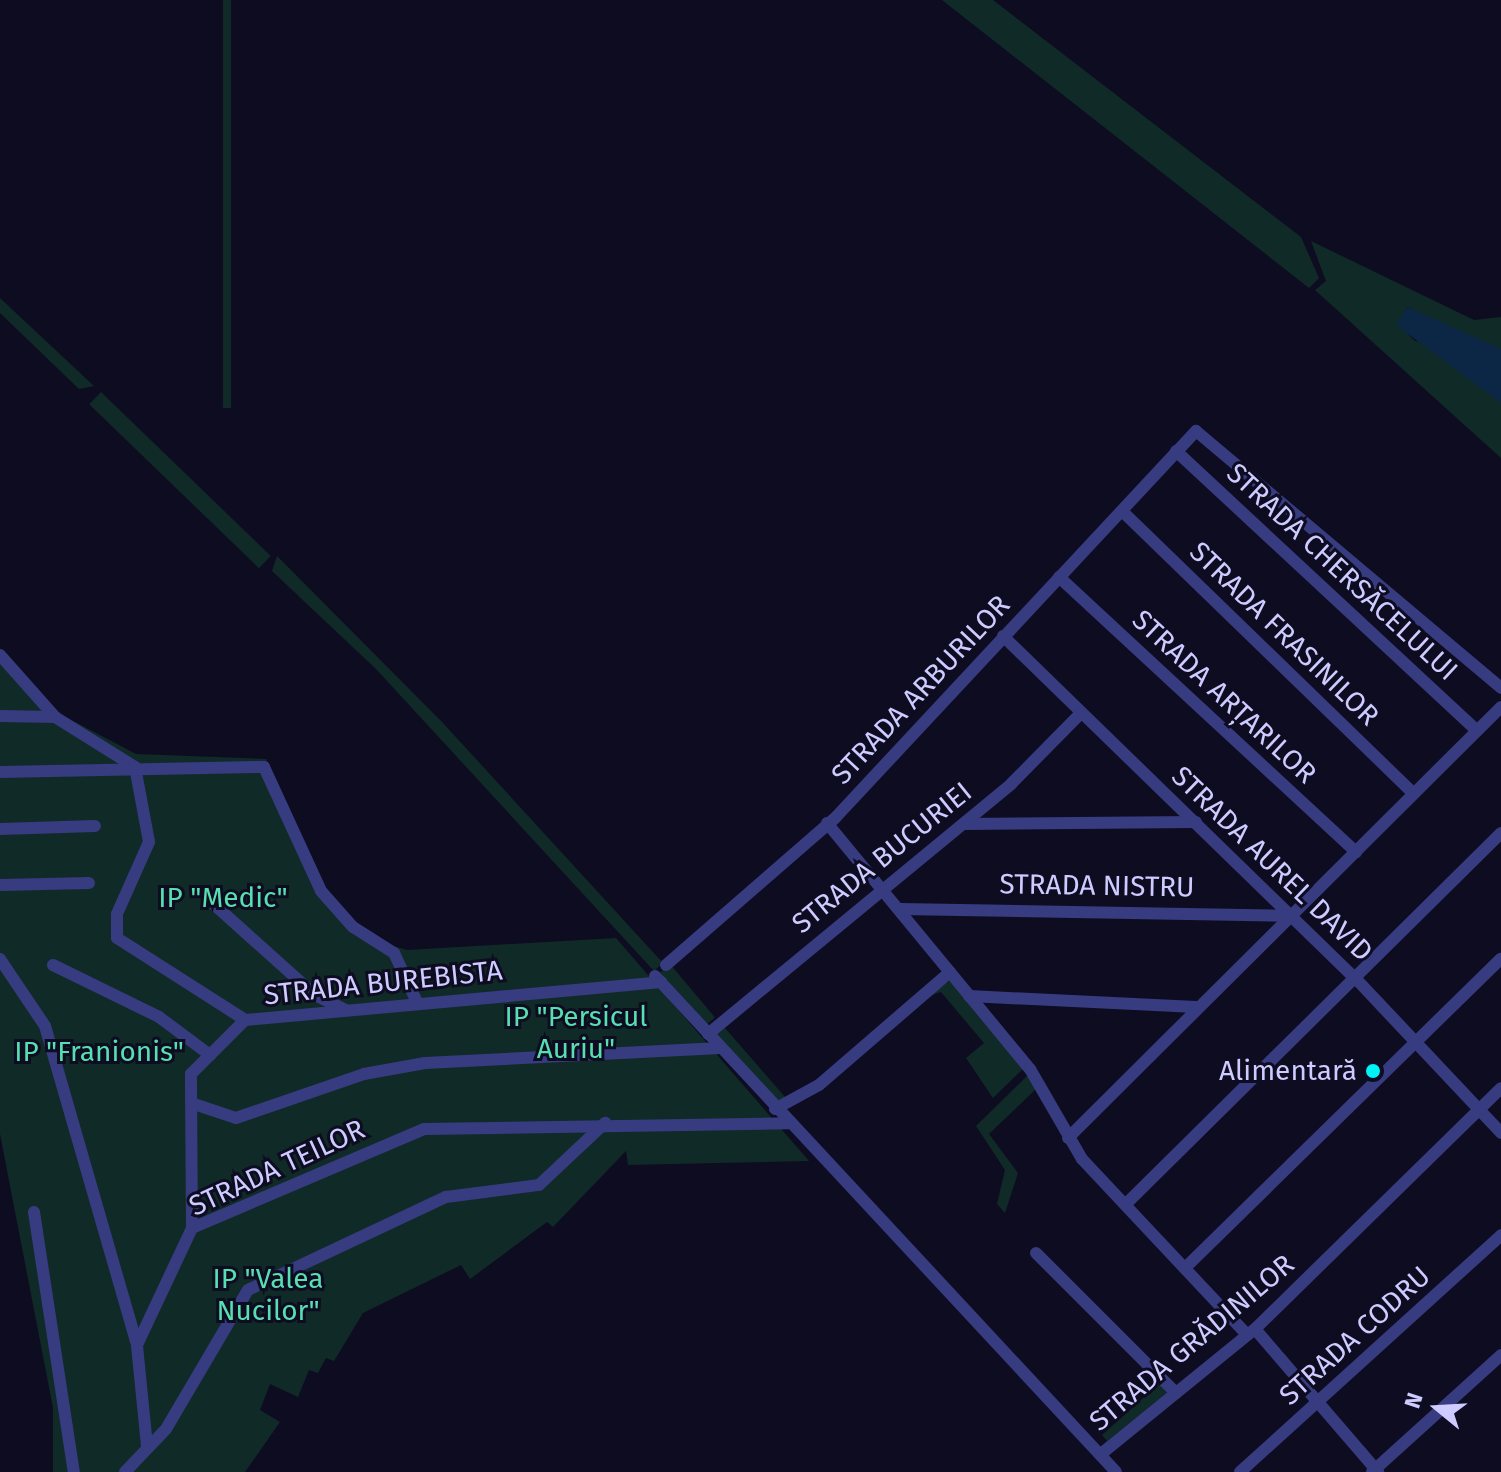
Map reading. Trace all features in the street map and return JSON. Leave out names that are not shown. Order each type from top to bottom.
[{"type":"street","name":"STRADA ARBURILOR","points":[[666,965],[827,823],[1196,431],[1501,688]]},
{"type":"street","name":"STRADA CHERSĂCELULUI","points":[[1176,451],[1475,729]]},
{"type":"street","name":"STRADA FRASINILOR","points":[[1122,511],[1413,793]]},
{"type":"street","name":"STRADA ARȚARILOR","points":[[1059,577],[1356,852]]},
{"type":"street","name":"STRADA AUREL DAVID","points":[[1003,636],[1358,981],[1501,1133]]},
{"type":"street","points":[[0,655],[55,717],[135,767],[149,842],[117,914],[117,938],[245,1020]]},
{"type":"street","points":[[1068,1138],[1196,1007],[1356,852],[1475,729],[1501,707]]},
{"type":"street","name":"STRADA BUCURIEI","points":[[708,1034],[964,824],[1080,714]]},
{"type":"street","points":[[0,716],[55,717]]},
{"type":"street","points":[[0,772],[135,767],[267,768],[321,891],[353,927],[394,953],[416,1000]]},
{"type":"street","points":[[964,824],[1196,822]]},
{"type":"street","points":[[827,823],[884,887],[1030,1069],[1068,1138],[1318,1403],[1375,1471],[1501,1355]]},
{"type":"street","points":[[0,829],[95,826]]},
{"type":"street","points":[[1127,1203],[1358,981],[1501,833]]},
{"type":"street","points":[[0,885],[89,883]]},
{"type":"street","points":[[208,899],[322,1008]]},
{"type":"street","name":"STRADA NISTRU","points":[[901,909],[1291,916]]},
{"type":"street","points":[[0,959],[45,1026],[137,1345],[147,1446]]},
{"type":"street","points":[[1187,1266],[1501,959]]},
{"type":"street","points":[[53,965],[159,1017],[210,1055]]},
{"type":"street","points":[[775,1109],[819,1085],[950,972]]},
{"type":"street","name":"STRADA BUREBISTA","points":[[192,1228],[191,1074],[245,1020],[322,1008],[349,1010],[416,1000],[658,979]]},
{"type":"street","name":"STRADA GRĂDINILOR","points":[[658,979],[788,1123],[1101,1454],[1251,1332],[1501,1088]]},
{"type":"street","points":[[969,996],[1196,1007]]},
{"type":"street","points":[[191,1103],[236,1118],[383,1069],[721,1048]]},
{"type":"street","points":[[125,1472],[182,1406],[255,1284],[446,1197],[539,1185],[605,1123]]},
{"type":"street","name":"STRADA TEILOR","points":[[137,1345],[192,1228],[414,1131],[605,1123],[788,1123]]},
{"type":"street","points":[[34,1212],[74,1472]]},
{"type":"street","name":"STRADA CODRU","points":[[1240,1472],[1501,1235]]},
{"type":"street","points":[[1036,1253],[1176,1393]]},
{"type":"street","points":[[1101,1454],[1116,1472]]},
{"type":"green space","points":[[223,0],[231,0],[231,408],[223,408]]},
{"type":"green space","points":[[942,0],[993,0],[1301,237],[1319,278],[1309,288]]},
{"type":"green space","points":[[1311,241],[1474,320],[1501,317],[1501,458],[1315,290],[1326,281]],"holes":[[[1407,307],[1486,348],[1415,341],[1398,324]]]},
{"type":"green space","points":[[0,298],[94,386],[79,389],[0,313]]},
{"type":"green space","points":[[101,392],[271,556],[259,568],[89,404]]},
{"type":"green space","points":[[277,556],[443,723],[663,963],[654,971],[376,669],[272,571]]},
{"type":"green space","points":[[0,652],[60,714],[136,754],[266,759],[316,879],[353,922],[383,943],[407,950],[616,938],[809,1161],[628,1165],[626,1151],[553,1227],[547,1222],[470,1279],[461,1265],[363,1313],[334,1361],[326,1358],[318,1373],[309,1370],[298,1397],[270,1384],[260,1410],[280,1422],[245,1472],[53,1472],[53,1408],[0,1134]]},
{"type":"green space","points":[[670,964],[715,1018],[704,1027],[659,973]]},
{"type":"green space","points":[[951,980],[1024,1068],[993,1098],[966,1058],[984,1043],[941,992],[928,996]]},
{"type":"green space","points":[[725,1028],[785,1097],[808,1088],[776,1104],[714,1036]]},
{"type":"green space","points":[[1029,1074],[1036,1089],[989,1134],[1018,1173],[1005,1213],[997,1204],[1005,1170],[976,1126]]},
{"type":"green space","points":[[1161,1382],[1168,1392],[1107,1441],[1102,1435]]},
{"type":"water","points":[[1407,307],[1501,349],[1501,403],[1397,324]]},
{"type":"place","name":"Alimentară","points":[[1373,1071]]},
{"type":"park label","name":"IP \"Medic\"","points":[[223,898]]},
{"type":"park label","name":"IP \"Persicul Auriu\"","points":[[576,1033]]},
{"type":"park label","name":"IP \"Franionis\"","points":[[99,1052]]},
{"type":"park label","name":"IP \"Valea Nucilor\"","points":[[268,1295]]}]
